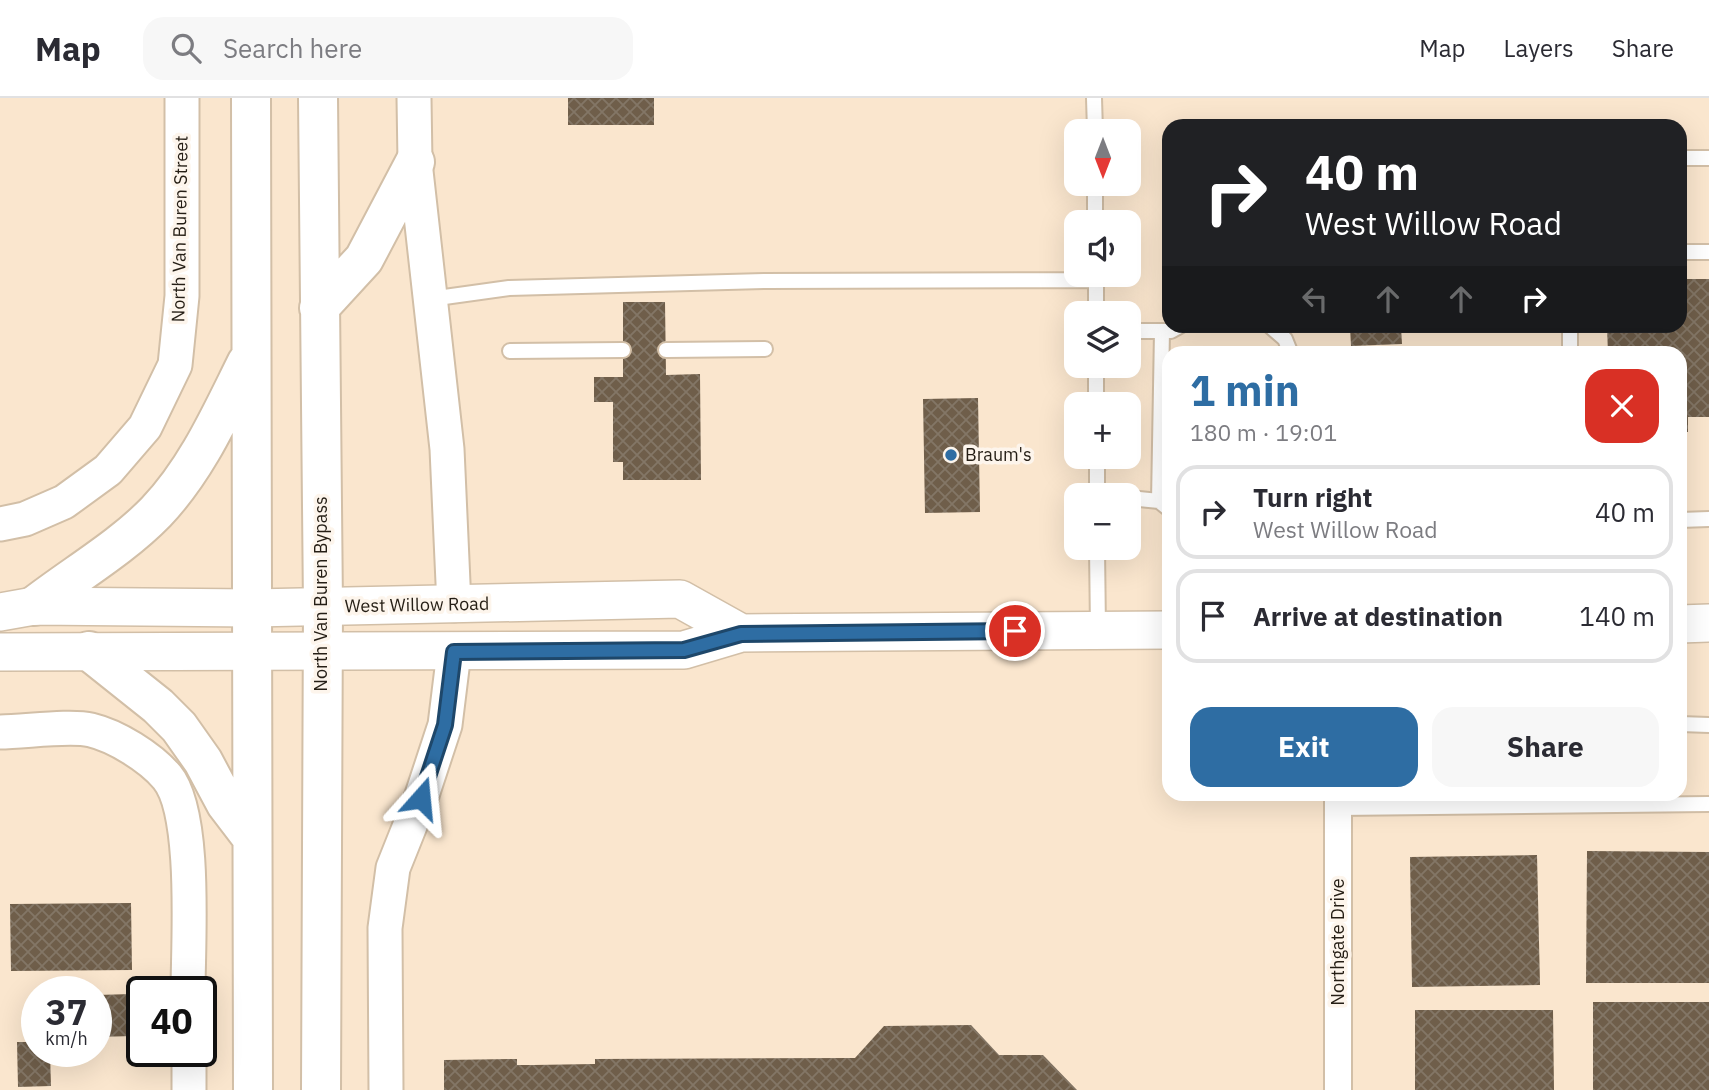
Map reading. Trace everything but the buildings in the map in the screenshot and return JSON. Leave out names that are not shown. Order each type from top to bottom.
[{"type":"main road","points":[[251,98],[253,1090]]},
{"type":"main road","name":"North Van Buren Bypass","points":[[318,98],[323,607],[321,1073]]},
{"type":"main road","points":[[319,308],[363,259],[415,162]]},
{"type":"main road","points":[[17,609],[156,512],[186,475],[214,428],[251,353]]},
{"type":"main road","name":"West Willow Road","points":[[17,609],[454,605],[680,598],[741,634]]},
{"type":"main road","points":[[1687,624],[1709,623]]},
{"type":"main road","points":[[0,652],[684,650],[741,634],[1162,630]]},
{"type":"main road","points":[[89,651],[158,706],[179,727],[203,761],[226,804],[252,838]]},
{"type":"main road","points":[[321,1073],[344,1090]]},
{"type":"street","name":"North Van Buren Street","points":[[0,524],[25,519],[64,502],[108,470],[145,427],[175,365],[182,296],[182,98]]},
{"type":"street","points":[[414,98],[415,162],[447,449],[454,605]]},
{"type":"street","points":[[386,1090],[385,928],[393,868],[421,798],[445,725],[454,652]]},
{"type":"street","points":[[0,732],[90,730],[124,744],[168,778],[179,800],[185,831],[188,976]]},
{"type":"street","name":"Northgate Drive","points":[[1338,802],[1338,1090]]},
{"type":"street","points":[[189,1067],[189,1090]]},
{"type":"lane","points":[[1094,98],[1095,119]]},
{"type":"lane","points":[[1687,158],[1709,158]]},
{"type":"lane","points":[[1687,252],[1709,252]]},
{"type":"lane","points":[[429,299],[509,288],[764,281],[1064,278]]},
{"type":"lane","points":[[1141,331],[1162,331]]},
{"type":"lane","points":[[666,350],[765,349]]},
{"type":"lane","points":[[510,351],[623,350]]},
{"type":"lane","points":[[1141,500],[1162,505]]},
{"type":"lane","points":[[1687,520],[1709,519]]},
{"type":"lane","points":[[1097,560],[1098,630]]},
{"type":"lane","points":[[1687,724],[1709,725]]},
{"type":"lane","points":[[1338,802],[1709,804]]},
{"type":"place","name":"Braum's","points":[[951,455]]},
{"type":"route","points":[[421,798],[445,725],[454,652],[684,650],[741,634],[1015,631]]}]
